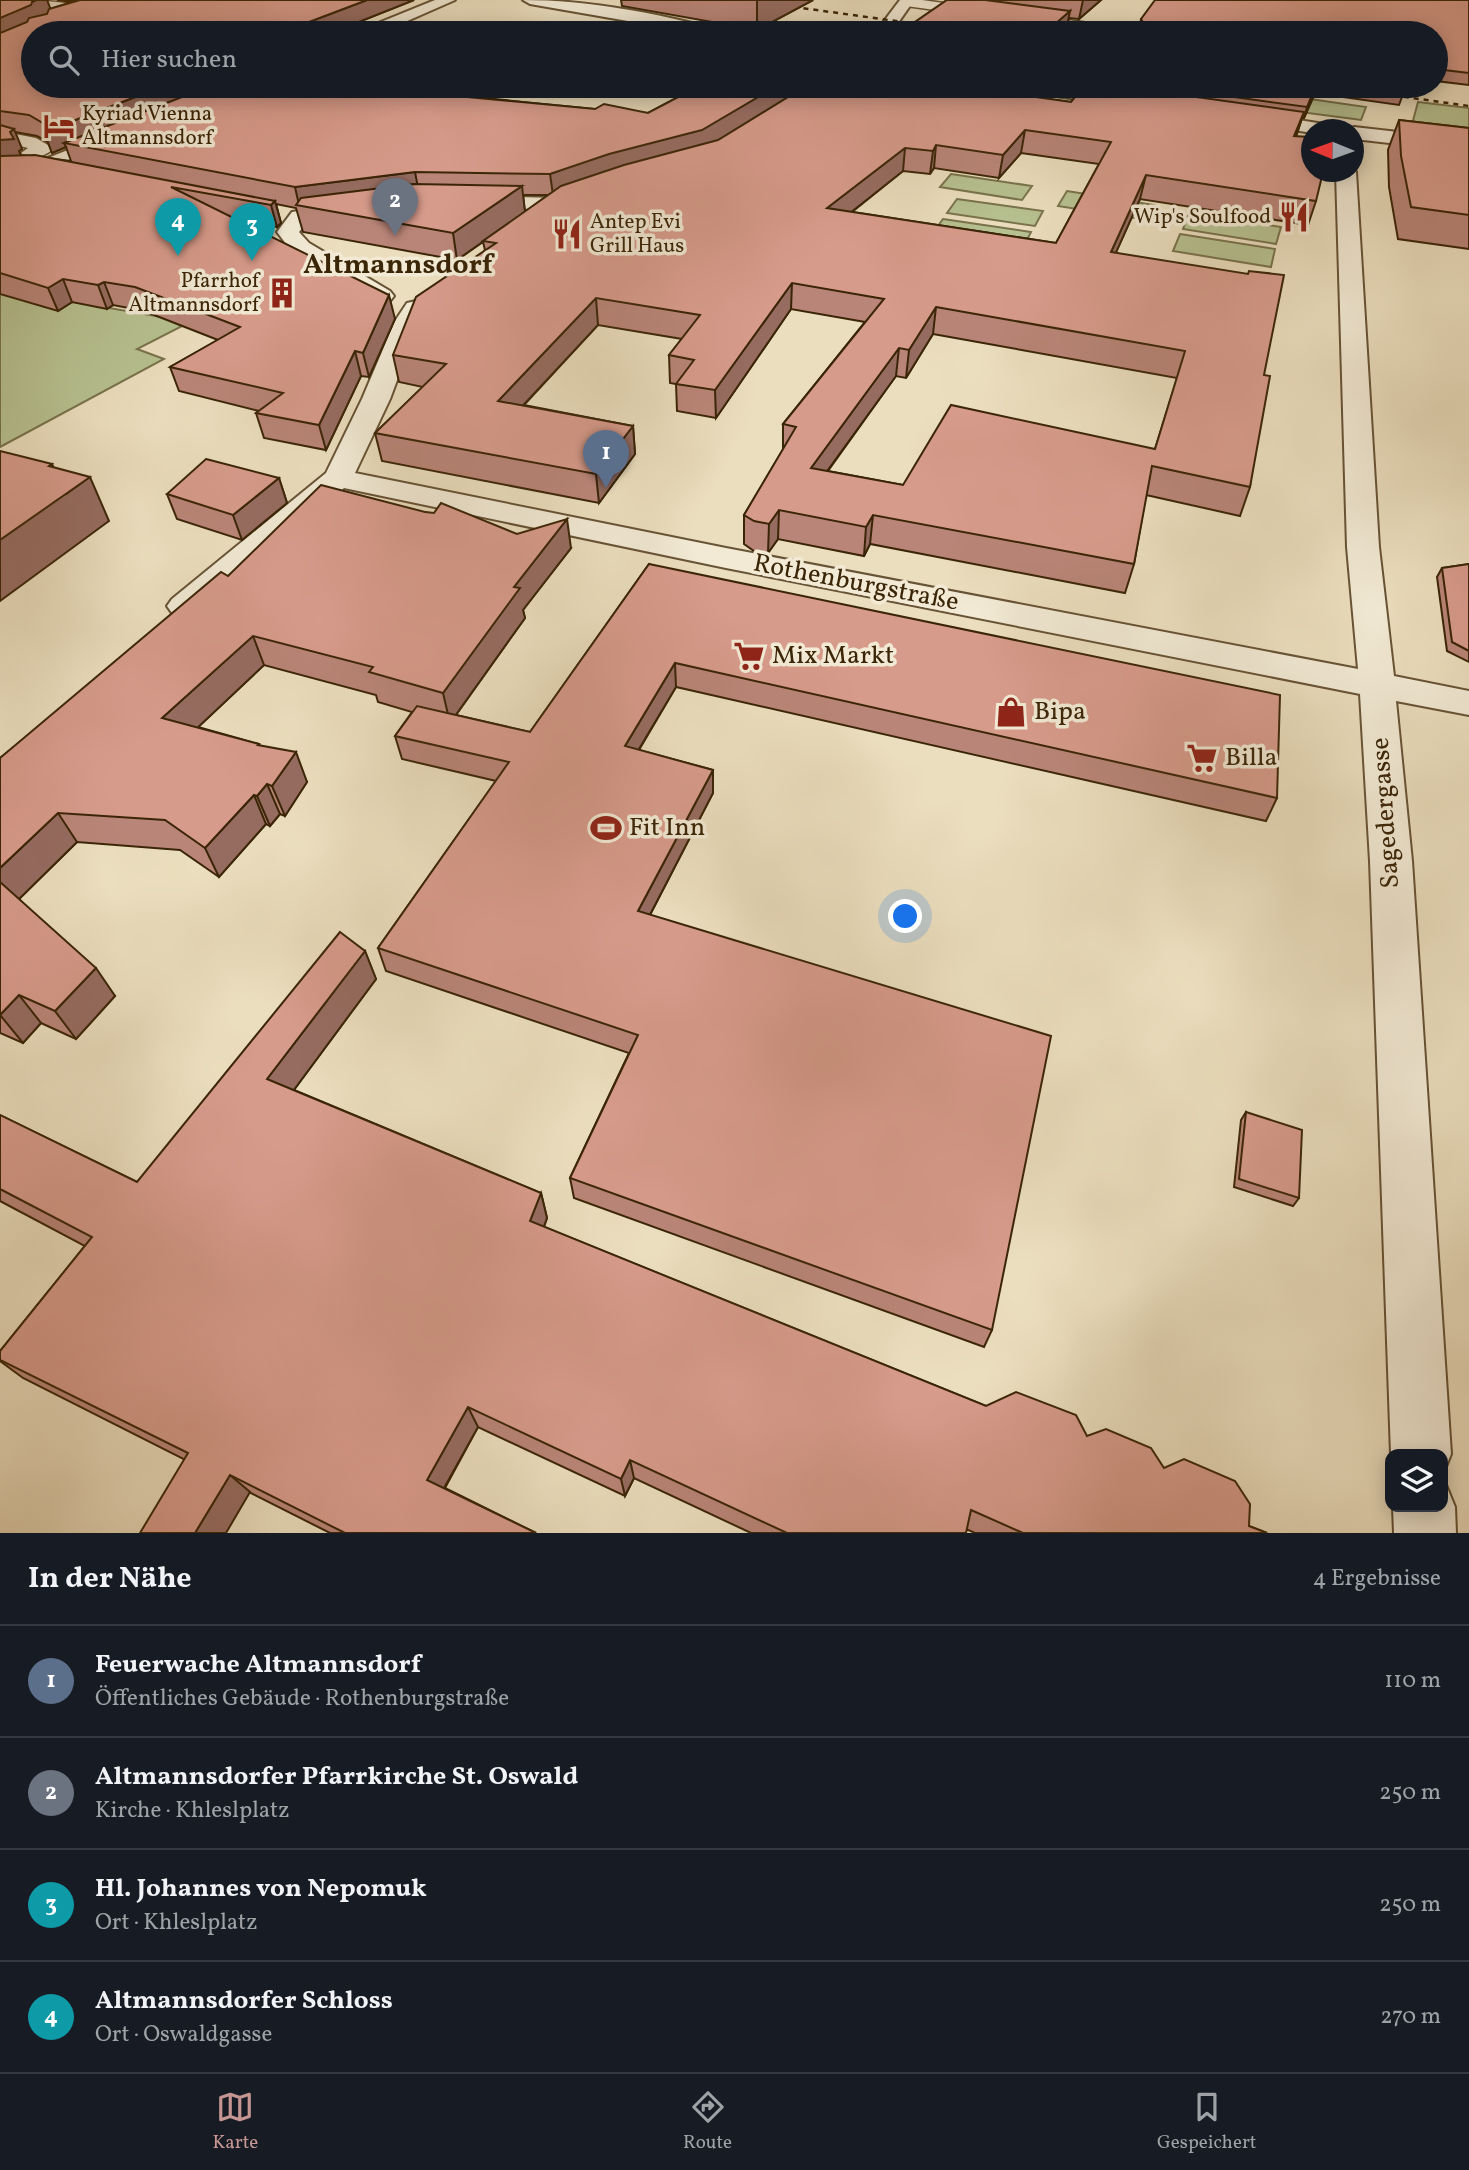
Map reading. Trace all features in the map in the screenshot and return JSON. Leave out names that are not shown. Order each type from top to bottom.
[{"type":"street","points":[[4,0],[89,9]]},
{"type":"street","points":[[396,21],[448,0]]},
{"type":"street","points":[[530,0],[661,21]]},
{"type":"street","points":[[892,21],[907,1],[1048,21]]},
{"type":"street","points":[[48,20],[89,9]]},
{"type":"street","points":[[1107,98],[1143,103]]},
{"type":"street","points":[[1226,114],[1301,126]]},
{"type":"street","points":[[0,170],[135,129]]},
{"type":"street","points":[[1364,134],[1469,146]]},
{"type":"street","points":[[0,136],[30,142],[44,148],[36,160],[0,184]]},
{"type":"street","points":[[0,146],[82,175]]},
{"type":"street","name":"Sagedergasse","points":[[1346,182],[1363,547],[1391,861],[1421,1449]]},
{"type":"street","points":[[446,202],[561,202],[528,222]]},
{"type":"street","points":[[273,212],[300,217],[365,207]]},
{"type":"street","points":[[156,631],[338,478],[420,304],[301,248],[288,232],[300,217]]},
{"type":"street","name":"Rothenburgstraße","points":[[338,478],[726,558],[1469,703]]},
{"type":"street","points":[[1424,1512],[1425,1533]]},
{"type":"green space","points":[[1258,98],[1303,98],[1366,107],[1361,119],[1254,106]]},
{"type":"green space","points":[[1418,102],[1469,108],[1469,138],[1411,128]]},
{"type":"green space","points":[[951,174],[1032,186],[1022,200],[940,187]]},
{"type":"green space","points":[[1067,191],[1154,205],[1147,220],[1058,206]]},
{"type":"green space","points":[[957,199],[1043,211],[1035,226],[947,213]]},
{"type":"green space","points":[[1189,213],[1281,227],[1276,244],[1183,229]]},
{"type":"green space","points":[[943,219],[1031,232],[1023,248],[932,234]]},
{"type":"green space","points":[[1180,234],[1275,249],[1271,267],[1173,251]]},
{"type":"green space","points":[[0,289],[190,322],[137,349],[164,359],[0,447]]},
{"type":"building","points":[[0,0],[36,0],[31,5],[0,18]]},
{"type":"building","points":[[80,0],[367,0],[312,21],[28,21],[29,18],[47,14],[49,9]]},
{"type":"building","points":[[947,0],[985,0],[1070,11],[1058,21],[916,21]]},
{"type":"building","points":[[1155,0],[1469,0],[1469,73],[1448,70],[1448,21],[1141,19]]},
{"type":"building","points":[[21,24],[21,98],[133,98],[44,132],[46,125],[29,115],[0,111],[0,33]]},
{"type":"building","points":[[179,98],[478,98],[595,109],[604,104],[648,113],[676,98],[757,98],[702,130],[609,154],[550,174],[415,172],[295,187],[64,143]]},
{"type":"building","points":[[786,98],[1043,98],[1071,102],[1074,98],[1203,98],[1304,112],[1294,136],[1301,136],[1301,182],[1321,182],[1316,201],[1146,175],[1111,252],[1248,274],[1249,271],[1284,275],[1264,375],[1270,376],[1250,487],[1152,466],[1134,564],[873,515],[866,527],[779,510],[769,524],[754,521],[744,515],[796,427],[783,424],[884,299],[792,283],[715,390],[676,384],[694,360],[669,355],[700,315],[596,298],[498,401],[633,426],[596,474],[375,433],[446,364],[393,355],[416,297],[496,243],[483,241],[561,186],[624,165],[718,140]],"holes":[[[1025,130],[1111,142],[1056,243],[827,208],[905,148],[933,151],[936,145],[1003,155]],[[936,307],[1185,351],[1155,449],[951,405],[903,485],[811,468],[899,348],[909,350]]]},
{"type":"building","points":[[1242,98],[1311,98],[1307,107]]},
{"type":"building","points":[[1399,120],[1469,128],[1469,215],[1411,207],[1401,156]]},
{"type":"building","points":[[0,125],[14,129],[10,132],[14,139],[0,140]]},
{"type":"building","points":[[35,155],[275,201],[271,205],[171,187],[389,295],[363,353],[355,351],[319,425],[256,413],[283,393],[170,367],[240,327],[135,287],[63,279],[48,288],[0,273],[0,156]]},
{"type":"building","points":[[414,184],[522,186],[453,233],[296,205],[301,198]]},
{"type":"building","points":[[0,451],[52,464],[49,466],[90,477],[0,540]]},
{"type":"building","points":[[206,459],[279,478],[233,515],[167,494]]},
{"type":"building","points":[[321,485],[425,512],[434,513],[441,503],[517,534],[567,519],[514,587],[520,588],[443,693],[369,672],[373,667],[253,636],[162,718],[258,745],[296,752],[272,786],[267,784],[257,796],[254,795],[205,848],[165,820],[58,813],[0,868],[0,758],[221,572],[228,576]]},
{"type":"building","points":[[649,564],[1280,695],[1277,798],[675,663],[625,746],[713,770],[638,911],[1051,1036],[992,1330],[570,1178],[638,1035],[378,948],[509,762],[395,736],[417,706],[530,732]]},
{"type":"building","points":[[1469,564],[1469,651],[1452,642],[1442,568]]},
{"type":"building","points":[[0,882],[96,968],[55,1011],[19,995],[0,1015]]},
{"type":"building","points":[[340,932],[365,951],[267,1079],[541,1193],[530,1221],[986,1406],[1016,1392],[1076,1415],[1087,1436],[1106,1429],[1151,1448],[1164,1468],[1184,1459],[1235,1481],[1250,1504],[1249,1526],[1267,1533],[1023,1533],[971,1510],[966,1533],[787,1533],[630,1460],[621,1479],[468,1407],[427,1480],[536,1533],[345,1533],[230,1475],[195,1533],[140,1533],[188,1453],[0,1360],[0,1351],[92,1237],[0,1189],[0,1115],[137,1182]]},
{"type":"building","points":[[1246,1112],[1302,1130],[1299,1198],[1239,1179]]},
{"type":"railway","points":[[744,0],[896,21]]},
{"type":"railway","points":[[1412,98],[1469,106]]},
{"type":"place","name":"Kyriad Vienna Altmannsdorf","points":[[59,126]]},
{"type":"place","name":"Wip's Soulfood","points":[[1294,217]]},
{"type":"place","name":"Antep Evi Grill Haus","points":[[567,234]]},
{"type":"place","name":"Altmannsdorfer Pfarrkirche St. Oswald","points":[[395,236]]},
{"type":"place","name":"Altmannsdorfer Schloss","points":[[178,256]]},
{"type":"place","name":"Hl. Johannes von Nepomuk","points":[[252,261]]},
{"type":"place","name":"Pfarrhof Altmannsdorf","points":[[282,293]]},
{"type":"place","name":"Feuerwache Altmannsdorf","points":[[606,488]]},
{"type":"place","name":"Mix Markt","points":[[749,656]]},
{"type":"place","name":"Bipa","points":[[1011,712]]},
{"type":"place","name":"Billa","points":[[1202,758]]},
{"type":"place","name":"Fit Inn","points":[[606,828]]},
{"type":"district","name":"Altmannsdorf","points":[[398,265]]}]
